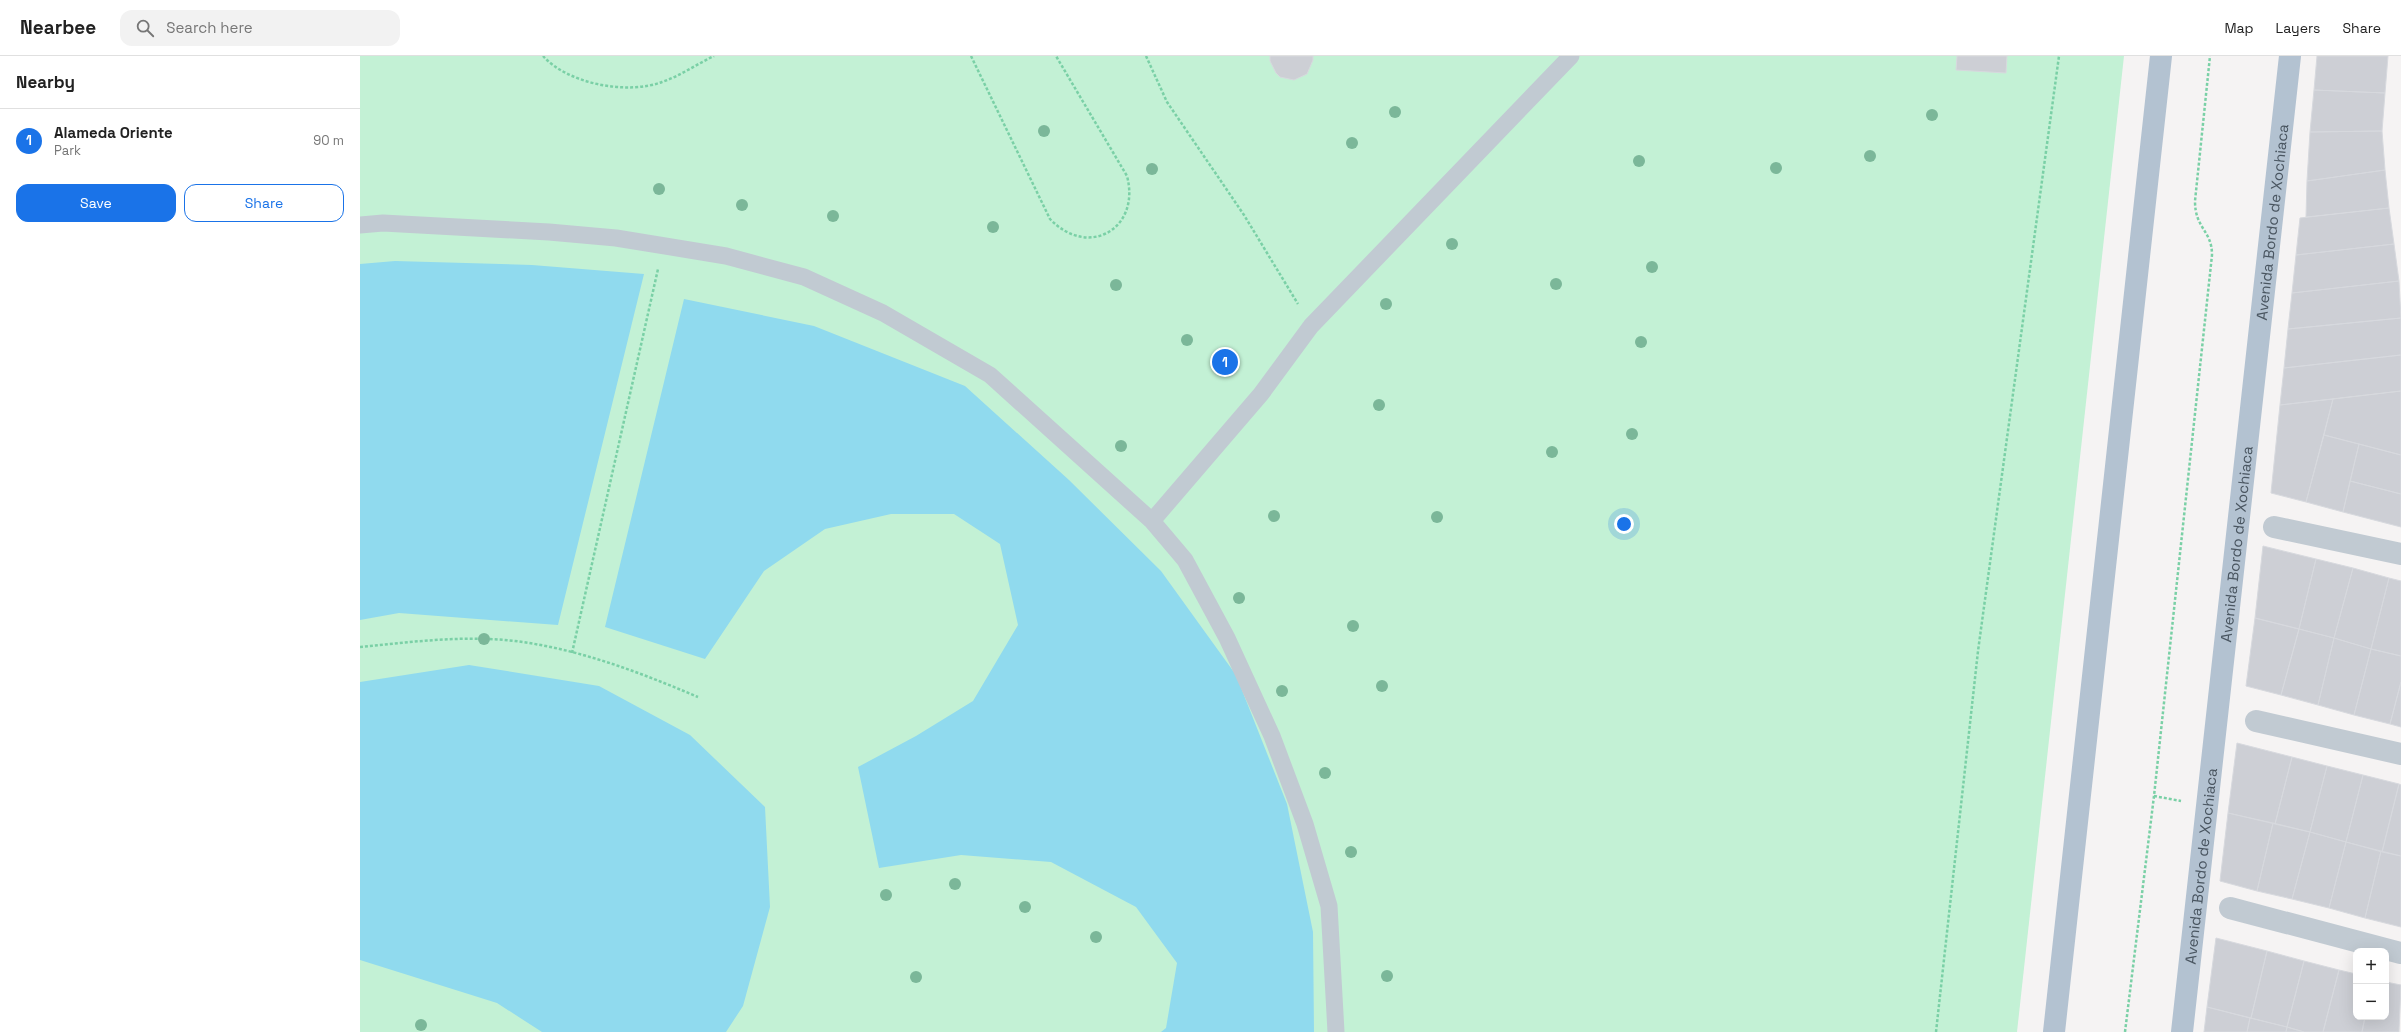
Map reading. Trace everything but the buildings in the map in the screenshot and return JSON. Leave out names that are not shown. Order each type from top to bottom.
[{"type":"main road","points":[[2054,1032],[2161,56]]},
{"type":"main road","name":"Avenida Bordo de Xochiaca","points":[[2182,1032],[2290,56]]},
{"type":"street","points":[[2274,527],[2401,554]]},
{"type":"street","points":[[2256,721],[2401,754]]},
{"type":"street","points":[[2230,908],[2401,953]]},
{"type":"lane","points":[[1152,521],[1261,394],[1311,326],[1571,56]]},
{"type":"lane","points":[[360,225],[383,223],[541,231],[664,245],[726,256],[804,277],[882,312],[990,375],[1152,521],[1185,560],[1227,638],[1272,736],[1304,824],[1329,906],[1336,1032]]},
{"type":"path","points":[[542,56],[547,61],[582,81],[622,88],[661,82],[714,56]]},
{"type":"path","points":[[970,56],[1050,219],[1060,229],[1073,236],[1088,238],[1102,236],[1114,229],[1124,218],[1130,204],[1131,190],[1127,176],[1056,56]]},
{"type":"path","points":[[1146,56],[1167,102],[1244,215],[1311,326]]},
{"type":"path","points":[[1936,1032],[1978,652],[2059,56]]},
{"type":"path","points":[[2125,1032],[2155,788],[2212,255],[2212,243],[2195,216],[2195,201],[2210,56]]},
{"type":"path","points":[[572,653],[664,245]]},
{"type":"path","points":[[360,647],[446,639],[515,641],[572,653],[630,669],[698,697]]},
{"type":"green space","points":[[360,56],[2124,56],[2017,1032],[360,1032]]},
{"type":"water","points":[[395,261],[532,265],[644,274],[558,625],[399,613],[360,620],[360,264]]},
{"type":"water","points":[[684,299],[814,326],[965,386],[1069,480],[1161,571],[1236,675],[1287,804],[1313,932],[1314,1032],[1161,1032],[1166,1028],[1177,963],[1136,907],[1051,862],[961,855],[879,868],[858,767],[916,736],[973,701],[1018,625],[1000,544],[954,514],[891,514],[825,529],[764,571],[705,659],[605,627]]},
{"type":"water","points":[[469,665],[599,686],[690,735],[765,807],[770,907],[743,1006],[726,1032],[542,1032],[497,1003],[360,960],[360,682]]},
{"type":"place","name":"Alameda Oriente","points":[[1225,362]]}]
